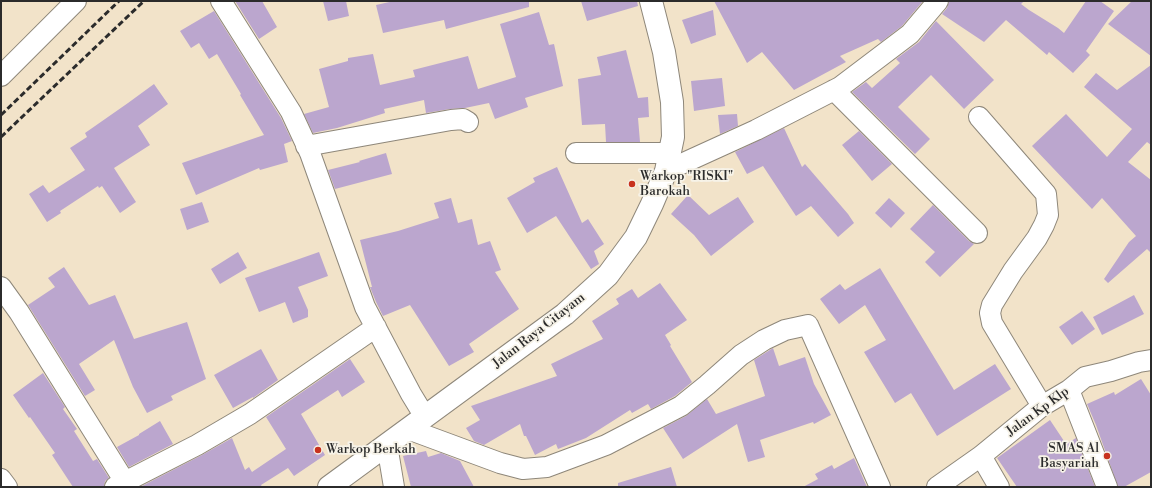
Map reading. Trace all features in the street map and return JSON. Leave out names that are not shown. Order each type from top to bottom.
[{"type":"main road","name":"Jalan Raya Citayam","points":[[329,487],[565,314],[608,275],[636,237],[652,204],[668,162],[673,137],[672,102],[664,52],[651,1]]},
{"type":"street","points":[[1,76],[76,1]]},
{"type":"street","points":[[222,1],[291,112],[306,146],[365,307],[411,394],[417,423],[500,463],[523,469],[547,467],[606,445],[681,406],[741,355],[764,340],[785,330],[808,325],[880,487]]},
{"type":"street","points":[[576,153],[668,162],[756,130],[840,87],[910,34],[938,1]]},
{"type":"street","points":[[834,90],[977,233]]},
{"type":"street","points":[[979,118],[1046,194],[1048,215],[1044,226],[1013,271],[992,305],[990,313],[992,323],[1042,406]]},
{"type":"street","points":[[306,146],[451,120],[463,119],[468,122]]},
{"type":"street","points":[[1,287],[19,312],[120,485],[197,445],[250,414],[376,327]]},
{"type":"street","name":"Jalan Kp Klp","points":[[936,487],[981,456],[1042,406],[1069,390],[1085,377],[1151,360]]},
{"type":"street","points":[[1069,390],[1107,487]]},
{"type":"street","points":[[387,445],[394,487]]},
{"type":"street","points":[[981,456],[999,487]]},
{"type":"street","points":[[1,479],[7,487]]},
{"type":"building","points":[[235,1],[262,1],[277,27],[259,39]]},
{"type":"building","points":[[323,1],[346,1],[349,16],[328,21]]},
{"type":"building","points":[[394,1],[529,1],[529,7],[446,29],[444,20],[383,33],[376,5]]},
{"type":"building","points":[[581,1],[637,1],[638,6],[587,21]]},
{"type":"building","points":[[714,1],[923,1],[902,26],[881,42],[878,39],[840,56],[846,62],[794,90],[762,52],[747,63]]},
{"type":"building","points":[[949,1],[1024,1],[1021,4],[1064,33],[1086,1],[1100,1],[1114,11],[1086,51],[1090,55],[1073,73],[1049,52],[1047,55],[1006,20],[984,42],[942,14],[947,8]]},
{"type":"building","points":[[1132,1],[1151,1],[1151,56],[1108,24]]},
{"type":"building","points":[[713,10],[716,35],[691,44],[682,20]]},
{"type":"building","points":[[214,11],[281,118],[292,141],[284,144],[288,162],[260,170],[259,168],[196,195],[182,163],[264,135],[217,54],[209,59],[199,43],[191,48],[180,31]]},
{"type":"building","points":[[539,12],[549,45],[554,44],[563,86],[525,98],[528,107],[495,119],[489,103],[426,113],[424,100],[384,109],[385,113],[337,128],[313,133],[304,114],[329,107],[319,69],[348,61],[348,58],[373,54],[380,85],[415,77],[413,70],[468,56],[478,89],[516,77],[500,24]]},
{"type":"building","points":[[936,21],[994,80],[964,109],[931,75],[898,107],[930,139],[915,154],[852,92],[866,82],[872,88],[900,63],[896,59],[919,42]]},
{"type":"building","points":[[626,50],[638,98],[648,97],[649,117],[638,118],[640,142],[606,142],[605,124],[582,125],[578,79],[601,75],[597,57]]},
{"type":"building","points":[[1151,65],[1151,145],[1147,142],[1128,162],[1151,180],[1151,253],[1147,249],[1108,283],[1104,279],[1129,242],[1136,236],[1102,198],[1092,209],[1032,146],[1066,114],[1107,157],[1132,129],[1084,87],[1096,73],[1117,90]]},
{"type":"building","points":[[722,78],[725,106],[694,111],[691,81]]},
{"type":"building","points":[[154,84],[168,104],[138,126],[150,145],[114,168],[136,202],[120,213],[102,186],[99,188],[98,186],[60,211],[61,213],[47,222],[29,194],[43,185],[49,193],[85,170],[70,148],[87,137],[85,133]]},
{"type":"building","points":[[737,114],[738,126],[720,134],[718,115]]},
{"type":"building","points":[[784,128],[802,167],[805,164],[854,223],[838,237],[811,206],[796,216],[763,166],[747,174],[735,152]]},
{"type":"building","points":[[859,131],[892,164],[872,181],[842,145]]},
{"type":"building","points":[[386,153],[392,174],[335,189],[328,170],[360,162],[359,161]]},
{"type":"building","points":[[557,167],[582,223],[588,219],[604,244],[594,251],[599,264],[591,269],[556,216],[527,233],[507,198],[535,182],[533,178]]},
{"type":"building","points":[[688,195],[709,215],[738,197],[754,222],[711,256],[694,235],[671,214]]},
{"type":"building","points":[[451,198],[458,223],[472,219],[478,245],[490,241],[501,270],[495,272],[519,309],[469,344],[474,352],[449,366],[410,305],[383,316],[370,287],[372,287],[360,240],[398,231],[439,218],[434,203]]},
{"type":"building","points":[[889,198],[905,213],[891,228],[875,213]]},
{"type":"building","points":[[202,202],[209,222],[187,230],[180,209]]},
{"type":"building","points":[[933,205],[969,241],[974,244],[940,277],[925,262],[935,252],[910,229]]},
{"type":"building","points":[[238,252],[247,268],[220,284],[211,269]]},
{"type":"building","points":[[319,252],[328,276],[298,287],[308,310],[308,317],[293,323],[285,302],[259,312],[245,278]]},
{"type":"building","points":[[64,267],[89,305],[115,295],[134,339],[187,322],[206,379],[171,396],[173,400],[147,413],[133,387],[114,340],[79,364],[95,390],[85,396],[28,305],[55,287],[48,278]]},
{"type":"building","points":[[880,268],[954,390],[995,364],[1011,389],[937,436],[911,393],[895,403],[864,352],[886,340],[865,305],[839,324],[820,299],[840,284],[845,290]]},
{"type":"building","points":[[660,283],[687,320],[665,335],[692,382],[675,396],[651,409],[648,404],[632,413],[630,410],[586,438],[558,449],[556,444],[535,455],[526,436],[524,436],[520,424],[484,445],[474,441],[466,428],[480,420],[471,406],[557,376],[551,364],[603,339],[592,321],[619,304],[616,299],[632,289],[638,298]]},
{"type":"building","points":[[1134,295],[1144,314],[1102,335],[1093,317]]},
{"type":"building","points":[[1082,311],[1095,329],[1072,345],[1059,327]]},
{"type":"building","points":[[773,348],[779,366],[805,357],[814,384],[831,415],[814,424],[813,422],[760,440],[765,457],[748,462],[737,424],[683,459],[663,428],[686,416],[707,399],[716,414],[765,396],[754,360]]},
{"type":"building","points":[[261,349],[278,380],[253,398],[233,408],[214,375]]},
{"type":"building","points":[[350,359],[365,382],[342,397],[338,390],[301,414],[325,455],[294,476],[288,468],[261,485],[262,487],[140,487],[232,438],[245,470],[249,467],[252,472],[286,449],[266,417]]},
{"type":"building","points":[[43,373],[65,407],[63,409],[77,429],[74,431],[93,461],[97,459],[109,478],[105,481],[104,487],[73,487],[52,455],[55,453],[13,395]]},
{"type":"building","points":[[1141,379],[1151,395],[1151,472],[1124,487],[1118,487],[1087,404],[1114,392],[1115,395]]},
{"type":"building","points":[[1050,420],[1066,444],[1076,438],[1095,487],[1017,487],[997,458]]},
{"type":"building","points":[[160,421],[173,444],[129,467],[117,447]]},
{"type":"building","points":[[426,451],[428,457],[441,453],[460,461],[474,487],[411,487],[403,456]]},
{"type":"building","points":[[854,458],[867,487],[803,487],[818,479],[815,474],[832,465],[834,469]]},
{"type":"building","points":[[671,467],[677,487],[618,487],[618,483]]},
{"type":"railway","points":[[1,115],[119,1]]},
{"type":"railway","points":[[1,137],[144,1]]},
{"type":"place","name":"Warkop \"RISKI\" Barokah","points":[[632,184]]},
{"type":"place","name":"Warkop Berkah","points":[[318,450]]},
{"type":"place","name":"SMAS Al Basyariah","points":[[1107,456]]}]
